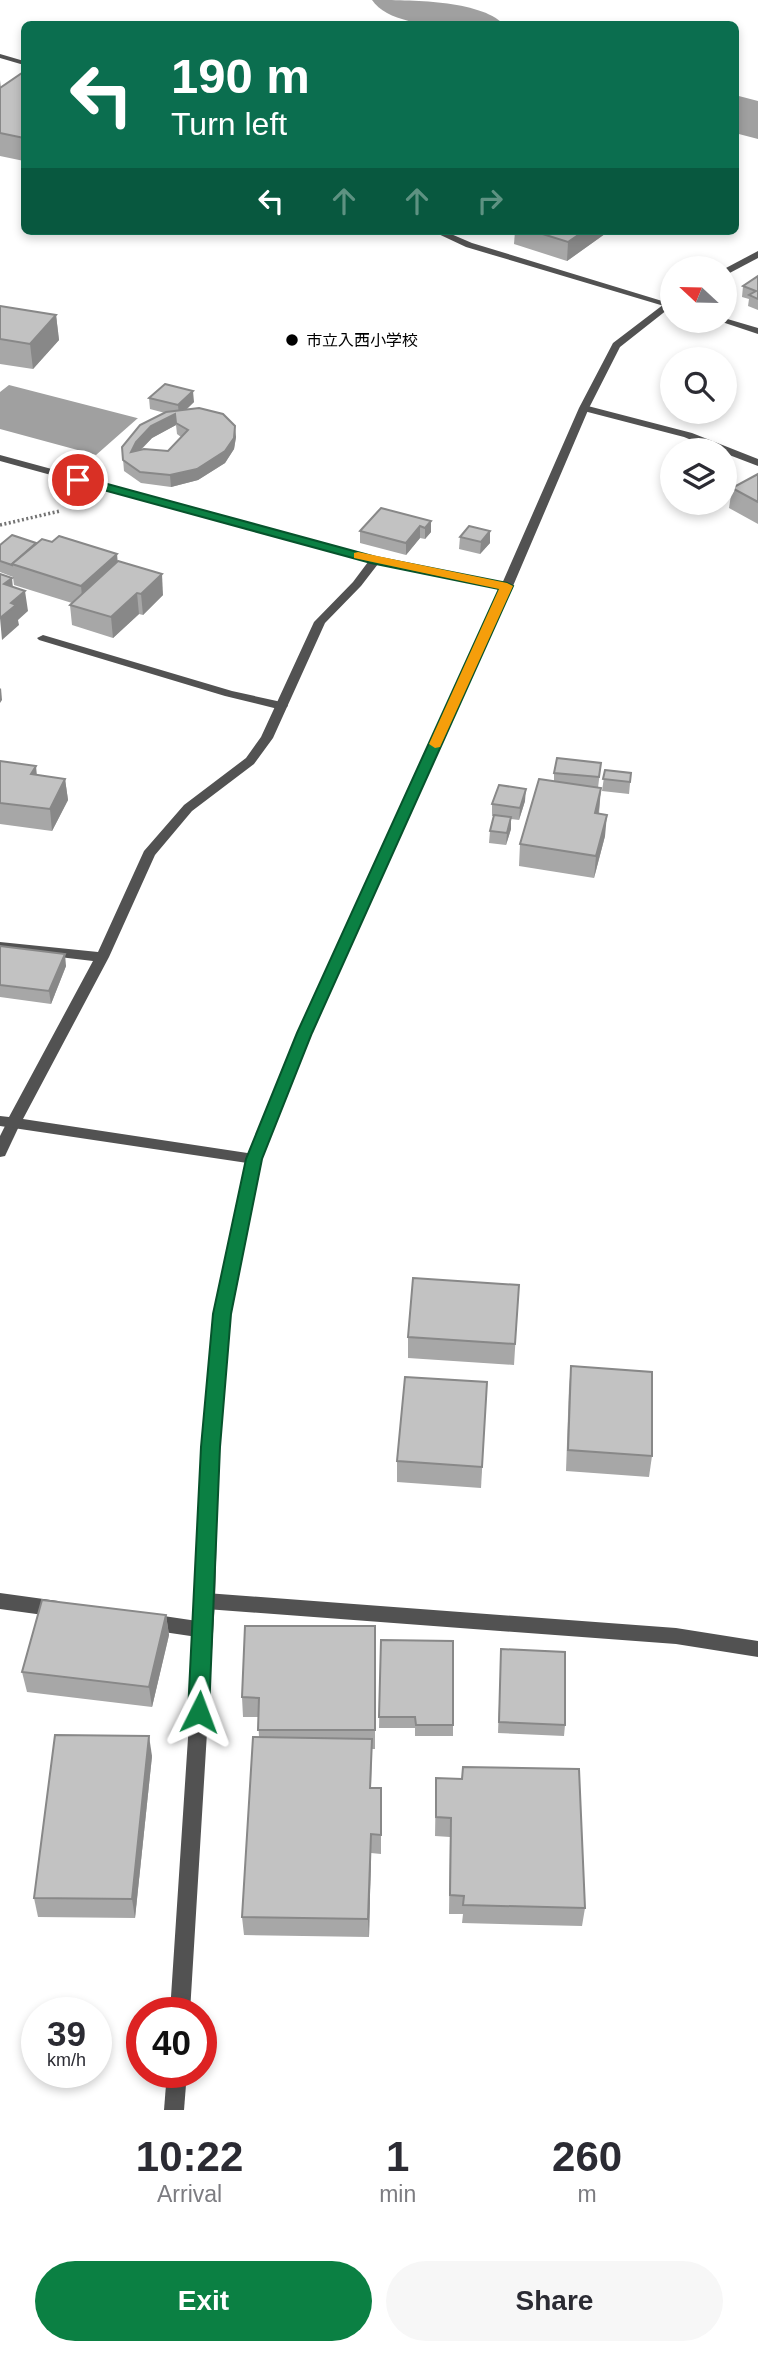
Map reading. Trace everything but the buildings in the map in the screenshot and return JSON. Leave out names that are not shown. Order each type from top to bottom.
[{"type":"street","points":[[0,56],[21,62]]},
{"type":"street","points":[[445,235],[469,245],[660,301]]},
{"type":"street","points":[[737,266],[758,254]]},
{"type":"street","points":[[181,1997],[206,1601],[211,1447],[222,1314],[254,1159],[304,1033],[507,586],[584,408],[616,345],[660,312]]},
{"type":"street","points":[[737,325],[758,331]]},
{"type":"street","points":[[584,408],[688,435],[758,463]]},
{"type":"street","points":[[0,458],[375,560],[507,586]]},
{"type":"street","points":[[0,1152],[7,1121],[102,957],[149,854],[188,808],[250,761],[267,738],[320,622],[357,584],[375,560]]},
{"type":"street","points":[[43,638],[229,694],[282,706]]},
{"type":"street","points":[[0,946],[102,957]]},
{"type":"street","points":[[7,1121],[254,1159]]},
{"type":"street","points":[[0,1601],[81,1612]]},
{"type":"street","points":[[206,1601],[676,1636],[758,1648]]},
{"type":"street","points":[[136,1620],[204,1630]]},
{"type":"street","points":[[174,2110],[176,2088]]},
{"type":"shaded area","points":[[9,385],[138,418],[96,455],[0,429],[0,392]]},
{"type":"waterway","points":[[399,0],[466,21]]},
{"type":"waterway","points":[[739,114],[758,121]]},
{"type":"slow traffic","points":[[358,555],[507,586],[435,744]]},
{"type":"place","name":"市立入西小学校","points":[[292,340]]},
{"type":"route","points":[[78,480],[375,560],[507,586],[304,1033],[254,1159],[222,1314],[211,1447],[199,1712]]}]
